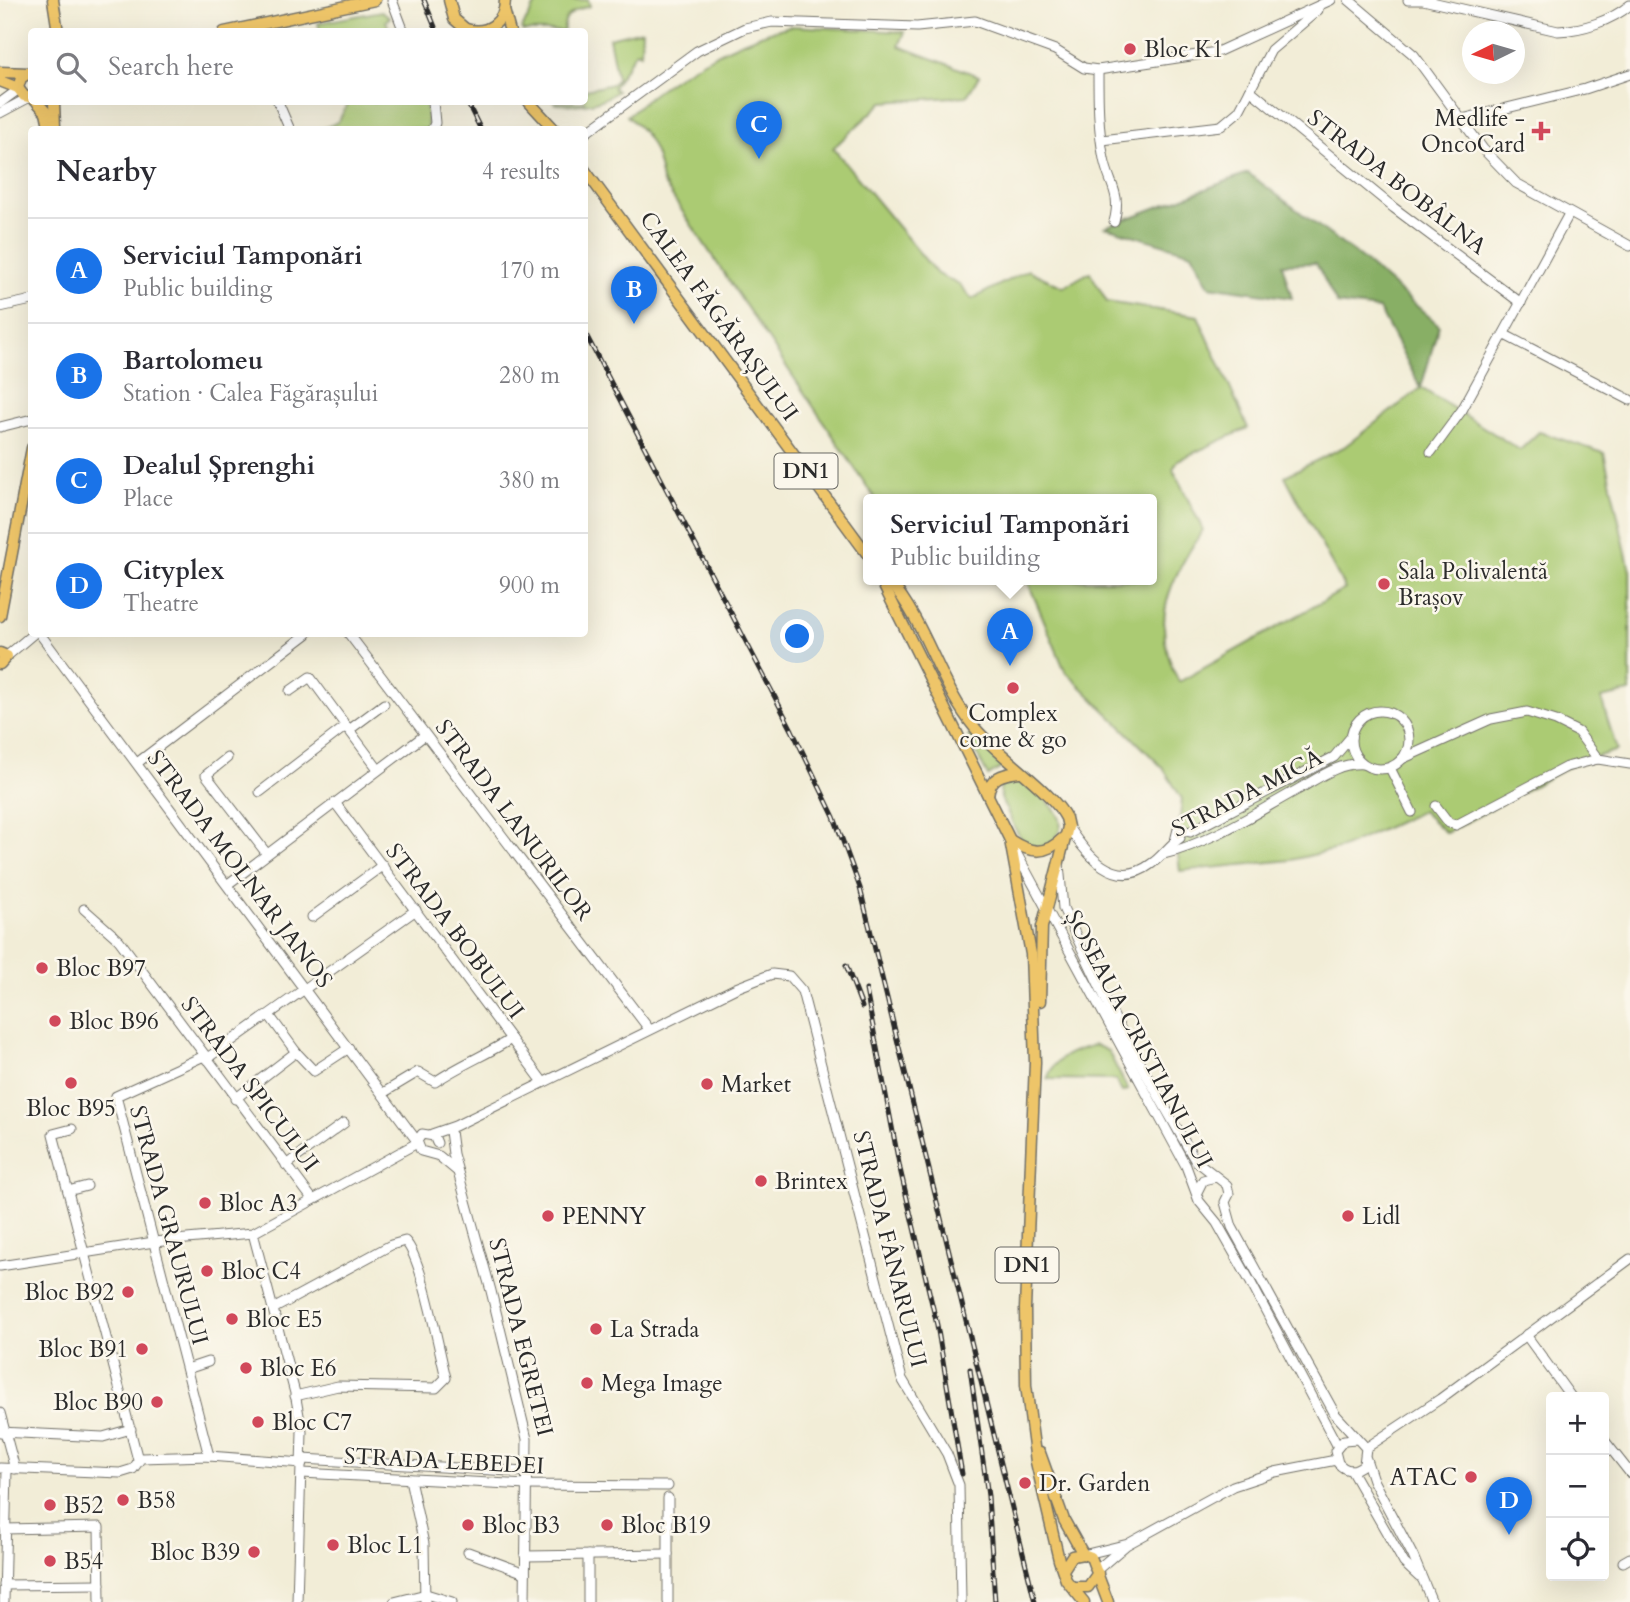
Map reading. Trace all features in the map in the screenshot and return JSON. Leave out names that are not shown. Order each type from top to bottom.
[{"type":"main road","points":[[53,0],[57,28]]},
{"type":"main road","points":[[253,28],[375,0]]},
{"type":"main road","points":[[441,0],[450,6],[466,28]]},
{"type":"main road","points":[[490,28],[493,27],[506,3]]},
{"type":"main road","points":[[506,3],[509,28]]},
{"type":"main road","points":[[0,72],[28,72]]},
{"type":"main road","points":[[19,88],[21,78],[28,73]]},
{"type":"main road","points":[[0,81],[19,88],[28,96]]},
{"type":"main road","points":[[38,105],[46,112],[51,126]]},
{"type":"main road","points":[[53,126],[54,105]]},
{"type":"main road","points":[[532,105],[552,126]]},
{"type":"main road","points":[[542,105],[552,126]]},
{"type":"main road","name":"CALEA FĂGĂRAȘULUI","points":[[588,174],[863,548]]},
{"type":"main road","points":[[0,617],[28,469]]},
{"type":"main road","name":"DN1","points":[[883,585],[1010,840],[1031,954],[1035,1062],[1024,1348],[1029,1416],[1044,1499],[1063,1570],[1066,1580],[1084,1602]]},
{"type":"main road","points":[[893,585],[920,623],[966,716],[1019,772],[1063,812],[1066,832],[1052,848],[1037,852],[1010,840]]},
{"type":"main road","points":[[988,796],[989,786],[997,777],[1019,772]]},
{"type":"main road","name":"DN1","points":[[1035,1062],[1039,1048],[1040,954],[1046,904],[1066,832]]},
{"type":"main road","name":"DN1","points":[[1034,1441],[1064,1520],[1098,1571],[1108,1602]]},
{"type":"main road","points":[[1063,1570],[1072,1556],[1085,1554]]},
{"type":"main road","points":[[1073,1587],[1088,1587],[1098,1571]]},
{"type":"street","points":[[392,0],[402,28]]},
{"type":"street","points":[[1349,0],[1414,55],[1488,155],[1510,178],[1569,214],[1630,246]]},
{"type":"street","points":[[1408,0],[1423,0],[1558,31],[1587,26],[1618,14],[1630,5]]},
{"type":"street","points":[[588,131],[697,51],[745,28],[772,22],[917,27],[957,20],[975,21],[1055,50],[1084,68],[1098,69],[1217,52],[1330,1]]},
{"type":"street","points":[[1102,140],[1221,126],[1239,111],[1264,61],[1278,41],[1330,1]]},
{"type":"street","points":[[1098,69],[1106,167],[1118,201],[1114,222]]},
{"type":"street","points":[[1462,119],[1585,89],[1630,74]]},
{"type":"street","points":[[0,103],[19,88]]},
{"type":"street","name":"STRADA BOBÂLNA","points":[[1250,90],[1394,208],[1521,303]]},
{"type":"street","points":[[0,113],[28,101]]},
{"type":"street","points":[[279,105],[288,126]]},
{"type":"street","points":[[433,105],[435,126]]},
{"type":"street","points":[[1431,452],[1462,410],[1569,214]]},
{"type":"street","points":[[0,307],[28,301]]},
{"type":"street","points":[[1505,335],[1630,400]]},
{"type":"street","points":[[0,426],[28,420]]},
{"type":"street","points":[[2,657],[29,637]]},
{"type":"street","name":"STRADA MOLNAR JANOS","points":[[42,637],[410,1128],[419,1147]]},
{"type":"street","points":[[137,763],[303,637]]},
{"type":"street","name":"STRADA LANURILOR","points":[[351,637],[649,1029]]},
{"type":"street","points":[[290,691],[310,677],[378,769]]},
{"type":"street","points":[[260,792],[384,704]]},
{"type":"street","name":"STRADA MICĂ","points":[[1164,854],[1175,841],[1190,832],[1334,757],[1351,737],[1358,720],[1366,714],[1385,711],[1402,721],[1409,739],[1408,748]]},
{"type":"street","points":[[1412,812],[1390,768],[1491,719],[1527,712],[1556,721],[1578,732],[1598,759]]},
{"type":"street","points":[[228,884],[425,735]]},
{"type":"street","name":"STRADA MICĂ","points":[[1351,737],[1352,748],[1363,764]]},
{"type":"street","points":[[1402,760],[1408,748],[1424,751]]},
{"type":"street","points":[[227,758],[206,775],[267,854]]},
{"type":"street","points":[[1436,806],[1449,823],[1455,825],[1566,767],[1598,759],[1630,764]]},
{"type":"street","name":"STRADA MICĂ","points":[[1164,854],[1212,836],[1331,772],[1353,763],[1380,770],[1390,768]]},
{"type":"street","name":"STRADA BOBULUI","points":[[336,804],[542,1082]]},
{"type":"street","name":"STRADA MICĂ","points":[[1175,841],[1178,829],[1190,832]]},
{"type":"street","points":[[1066,832],[1099,864],[1119,873],[1141,871],[1164,854]]},
{"type":"street","name":"ȘOSEAUA CRISTIANULUI","points":[[1010,840],[1186,1166],[1199,1201],[1206,1207],[1337,1445]]},
{"type":"street","name":"ȘOSEAUA CRISTIANULUI","points":[[1058,860],[1063,908],[1116,1021],[1195,1160],[1224,1181],[1228,1189],[1225,1202],[1232,1227],[1335,1414],[1356,1439]]},
{"type":"street","points":[[312,917],[383,865]]},
{"type":"street","name":"STRADA SPICULUI","points":[[84,909],[119,940],[235,1099],[313,1200],[419,1147]]},
{"type":"street","name":"STRADA GRAURULUI","points":[[209,1456],[116,1096],[205,1057],[306,990],[416,910]]},
{"type":"street","name":"STRADA FÂNARULUI","points":[[649,1029],[766,975],[781,973],[795,981],[802,991],[902,1379],[947,1454],[959,1485],[961,1602]]},
{"type":"street","points":[[269,1015],[296,1052],[317,1071],[349,1048]]},
{"type":"street","points":[[419,1147],[649,1029]]},
{"type":"street","points":[[383,1093],[418,1072],[435,1082],[511,1039]]},
{"type":"street","points":[[235,1099],[296,1052]]},
{"type":"street","points":[[286,1165],[344,1123]]},
{"type":"street","points":[[410,1128],[433,1138],[453,1154]]},
{"type":"street","points":[[453,1128],[453,1154]]},
{"type":"street","points":[[72,1129],[53,1135],[138,1460]]},
{"type":"street","points":[[419,1147],[433,1138]]},
{"type":"street","points":[[419,1147],[458,1172]]},
{"type":"street","name":"STRADA EGRETEI","points":[[453,1154],[522,1413],[529,1452],[526,1485],[525,1602]]},
{"type":"street","name":"ȘOSEAUA CRISTIANULUI","points":[[1197,1192],[1203,1180],[1216,1177]]},
{"type":"street","points":[[68,1191],[87,1186]]},
{"type":"street","points":[[0,1266],[154,1242],[253,1233],[313,1200]]},
{"type":"street","points":[[1206,1207],[1216,1208],[1225,1202]]},
{"type":"street","points":[[253,1233],[295,1396],[302,1465],[297,1602]]},
{"type":"street","points":[[273,1309],[391,1245],[405,1241],[411,1249],[422,1283],[446,1378],[436,1388],[338,1386],[295,1396]]},
{"type":"street","points":[[1366,1448],[1391,1434],[1630,1259]]},
{"type":"street","points":[[1526,1335],[1567,1392]]},
{"type":"street","points":[[187,1369],[208,1362]]},
{"type":"street","points":[[0,1413],[7,1469],[2,1574],[4,1602]]},
{"type":"street","points":[[3,1432],[103,1437],[131,1429]]},
{"type":"street","points":[[1366,1459],[1360,1467],[1350,1470],[1341,1467],[1336,1460],[1337,1445],[1344,1440],[1356,1439],[1366,1448],[1366,1459],[1373,1480],[1413,1556],[1432,1602]]},
{"type":"street","points":[[1609,1446],[1630,1473]]},
{"type":"street","name":"STRADA LEBEDEI","points":[[7,1469],[120,1473],[132,1469],[138,1460],[209,1456],[410,1479],[526,1485],[668,1486]]},
{"type":"street","points":[[1098,1571],[1126,1545],[1242,1482],[1336,1460]]},
{"type":"street","name":"STRADA LEBEDEI","points":[[302,1465],[527,1472]]},
{"type":"street","points":[[1350,1470],[1404,1563],[1421,1579]]},
{"type":"street","points":[[410,1479],[424,1544],[426,1598]]},
{"type":"street","points":[[668,1498],[668,1602]]},
{"type":"street","points":[[4,1528],[99,1527],[100,1602]]},
{"type":"street","points":[[1085,1554],[1126,1545]]},
{"type":"street","points":[[468,1552],[525,1573]]},
{"type":"street","points":[[526,1556],[668,1554]]},
{"type":"street","points":[[588,1555],[588,1602]]},
{"type":"street","points":[[4,1585],[100,1584]]},
{"type":"street","points":[[394,1602],[426,1598],[452,1602]]},
{"type":"green space","points":[[588,0],[590,6],[571,14],[565,21],[564,28],[522,28],[537,2]]},
{"type":"green space","points":[[382,11],[390,17],[386,21],[389,28],[319,28],[318,23]]},
{"type":"green space","points":[[790,26],[905,32],[899,46],[979,76],[967,96],[883,102],[833,148],[937,274],[960,285],[972,299],[1028,270],[1063,287],[1090,272],[1107,302],[1198,316],[1248,428],[1178,460],[1173,469],[1203,530],[1172,585],[1164,621],[1165,641],[1179,682],[1345,589],[1285,476],[1344,447],[1421,388],[1520,450],[1539,432],[1604,453],[1630,571],[1630,692],[1601,698],[1617,750],[1572,765],[1446,833],[1422,811],[1342,848],[1291,860],[1180,871],[1177,847],[1182,799],[1163,768],[1065,671],[1029,585],[1157,585],[1157,494],[872,494],[662,181],[651,144],[627,116],[663,87],[703,61],[768,32]]},
{"type":"green space","points":[[642,30],[641,53],[636,51],[613,88],[617,91],[588,103],[588,89],[612,84],[617,79],[609,38]]},
{"type":"green space","points":[[347,105],[426,105],[428,126],[329,126],[338,122]]},
{"type":"green space","points":[[1248,173],[1362,259],[1439,325],[1421,388],[1379,309],[1337,304],[1316,263],[1282,264],[1292,298],[1209,286],[1192,253],[1105,227]]},
{"type":"green space","points":[[972,734],[1006,765],[988,776],[968,737]]},
{"type":"green space","points":[[1013,777],[1040,795],[1058,815],[1060,829],[1057,836],[1046,845],[1032,847],[1022,840],[1015,830],[1000,793],[1001,785]]},
{"type":"green space","points":[[1095,1045],[1108,1051],[1128,1090],[1122,1092],[1116,1080],[1047,1079],[1060,1060],[1072,1052]]},
{"type":"railway","points":[[424,0],[435,28]]},
{"type":"railway","points":[[468,105],[479,126]]},
{"type":"railway","points":[[588,339],[792,730],[834,817],[860,888],[1035,1602]]},
{"type":"railway","points":[[846,965],[862,1007]]},
{"type":"railway","points":[[866,990],[900,1169],[937,1325],[962,1474]]},
{"type":"railway","points":[[970,1369],[988,1496],[995,1602]]},
{"type":"place","name":"Bloc K1","points":[[1130,49]]},
{"type":"place","name":"Medlife - OncoCard","points":[[1541,131]]},
{"type":"place","name":"Dealul Șprenghi","points":[[759,159]]},
{"type":"place","name":"Bartolomeu","points":[[634,324]]},
{"type":"place","name":"Sala Polivalentă Brașov","points":[[1384,584]]},
{"type":"place","name":"Serviciul Tamponări","points":[[1010,666]]},
{"type":"place","name":"Complex come & go","points":[[1013,688]]},
{"type":"place","name":"Bloc B97","points":[[42,968]]},
{"type":"place","name":"Bloc B96","points":[[55,1021]]},
{"type":"place","name":"Bloc B95","points":[[71,1083]]},
{"type":"place","name":"Market","points":[[707,1084]]},
{"type":"place","name":"Brintex","points":[[761,1181]]},
{"type":"place","name":"Bloc A3","points":[[205,1203]]},
{"type":"place","name":"PENNY","points":[[548,1216]]},
{"type":"place","name":"Lidl","points":[[1348,1216]]},
{"type":"place","name":"Bloc C4","points":[[207,1271]]},
{"type":"place","name":"Bloc B92","points":[[128,1292]]},
{"type":"place","name":"Bloc E5","points":[[232,1319]]},
{"type":"place","name":"La Strada","points":[[596,1329]]},
{"type":"place","name":"Bloc B91","points":[[142,1349]]},
{"type":"place","name":"Bloc E6","points":[[246,1368]]},
{"type":"place","name":"Mega Image","points":[[587,1383]]},
{"type":"place","name":"Bloc B90","points":[[157,1402]]},
{"type":"place","name":"Bloc C7","points":[[258,1422]]},
{"type":"place","name":"ATAC","points":[[1471,1477]]},
{"type":"place","name":"Dr. Garden","points":[[1025,1483]]},
{"type":"place","name":"B58","points":[[123,1500]]},
{"type":"place","name":"B52","points":[[50,1505]]},
{"type":"place","name":"Bloc B3","points":[[468,1525]]},
{"type":"place","name":"Bloc B19","points":[[607,1525]]},
{"type":"place","name":"Cityplex","points":[[1509,1535]]},
{"type":"place","name":"Bloc L1","points":[[333,1545]]},
{"type":"place","name":"Bloc B39","points":[[254,1552]]},
{"type":"place","name":"B54","points":[[50,1561]]}]
